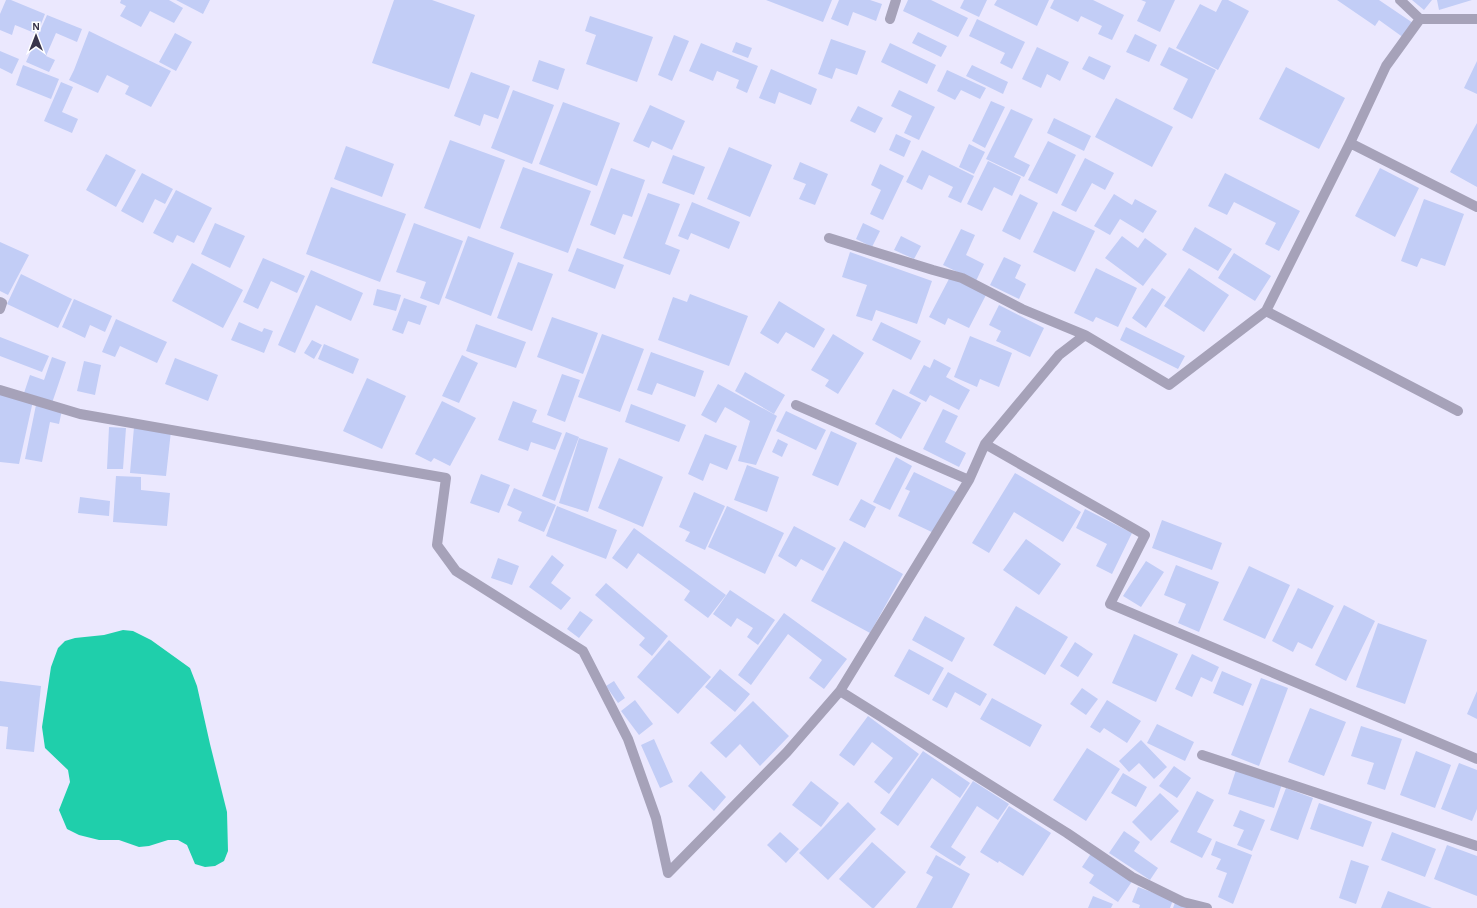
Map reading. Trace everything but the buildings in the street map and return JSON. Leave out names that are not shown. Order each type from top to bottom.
[{"type":"street","points":[[890,20],[896,0]]},
{"type":"street","points":[[1400,0],[1420,19],[1477,19]]},
{"type":"street","points":[[829,238],[962,278],[1022,308],[1085,335],[1169,385],[1266,311],[1350,143],[1386,66],[1420,19]]},
{"type":"street","points":[[1350,143],[1477,207]]},
{"type":"street","points":[[0,302],[2,303],[0,309]]},
{"type":"street","points":[[1266,311],[1458,410]]},
{"type":"street","points":[[0,390],[80,414],[446,478],[437,545],[456,571],[583,651],[628,739],[656,818],[668,873],[787,752],[840,691],[969,480],[985,444],[1059,355],[1085,335]]},
{"type":"street","points":[[796,405],[969,480]]},
{"type":"street","points":[[985,444],[1144,535],[1110,604],[1477,759]]},
{"type":"street","points":[[840,691],[1067,833],[1132,877],[1183,902],[1207,908]]},
{"type":"street","points":[[1202,755],[1477,846]]},
{"type":"shaded area","points":[[123,630],[133,631],[151,640],[190,668],[197,686],[227,812],[228,851],[224,861],[215,866],[205,867],[195,864],[187,845],[178,840],[168,840],[149,846],[139,847],[119,840],[99,840],[79,835],[67,829],[59,810],[70,782],[68,770],[45,748],[42,727],[51,667],[58,648],[65,641],[75,638],[104,635]]}]
